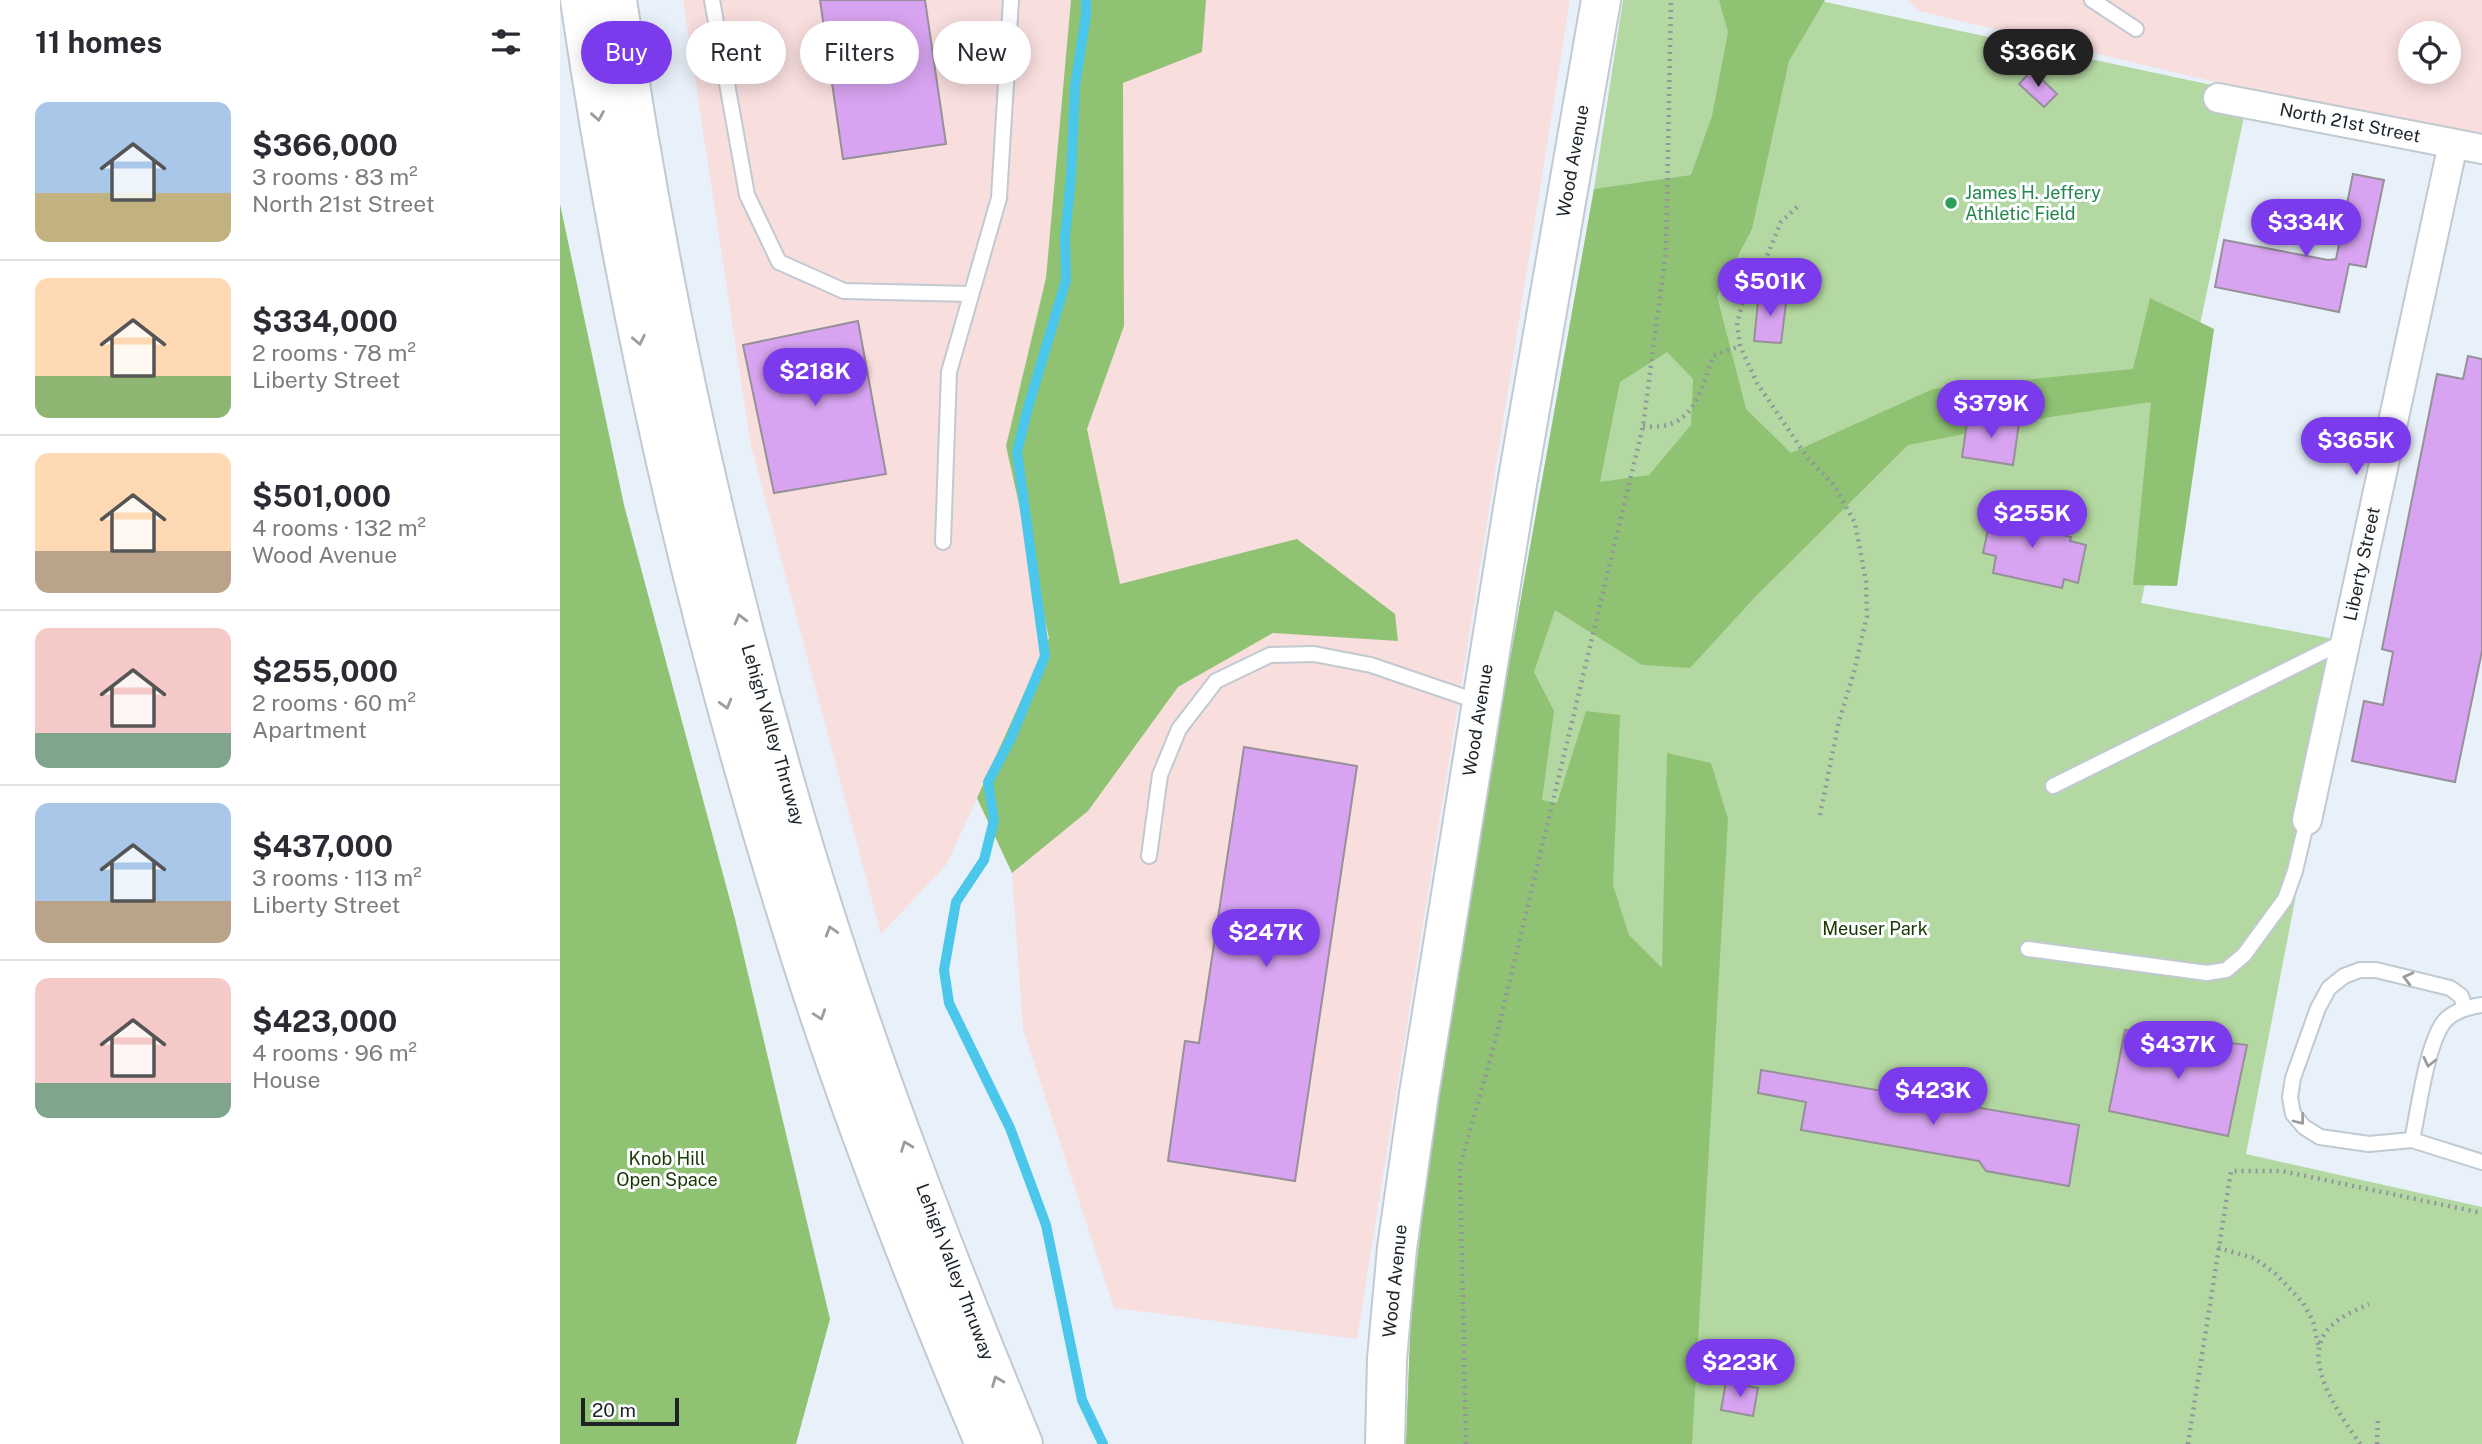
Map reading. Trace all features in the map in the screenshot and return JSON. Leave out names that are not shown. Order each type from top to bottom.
[{"type":"main road","name":"Lehigh Valley Thruway","points":[[580,0],[624,268],[660,443],[701,612],[742,760],[803,964],[866,1148],[926,1305],[985,1444]]},
{"type":"main road","name":"Lehigh Valley Thruway","points":[[617,0],[660,263],[696,439],[738,611],[785,785],[839,957],[898,1124],[961,1293],[1023,1444]]},
{"type":"main road","name":"Wood Avenue","points":[[1385,1444],[1387,1359],[1397,1248],[1481,702],[1601,0]]},
{"type":"street","name":"North 21st Street","points":[[2218,97],[2482,149]]},
{"type":"street","name":"Liberty Street","points":[[2307,820],[2454,144]]},
{"type":"lane","points":[[712,0],[747,195],[779,262],[844,292],[971,294]]},
{"type":"lane","points":[[943,542],[949,372],[999,198],[1010,0]]},
{"type":"lane","points":[[2092,0],[2136,29]]},
{"type":"lane","points":[[2053,786],[2345,641]]},
{"type":"lane","points":[[1149,856],[1160,775],[1179,729],[1216,681],[1270,655],[1314,654],[1371,665],[1481,702]]},
{"type":"lane","points":[[2028,949],[2207,973],[2227,970],[2244,956],[2285,899],[2295,871],[2307,820]]},
{"type":"lane","points":[[2465,1008],[2460,996],[2450,988],[2376,970],[2360,970],[2344,976],[2329,988],[2318,1008],[2292,1078],[2290,1097],[2293,1114],[2304,1127],[2320,1137],[2369,1144],[2412,1140],[2482,1161]]},
{"type":"lane","points":[[2412,1140],[2433,1045],[2444,1021],[2465,1008],[2482,1005]]},
{"type":"path","points":[[1466,1444],[1460,1167],[1496,1038],[1643,426],[1666,251],[1671,0]]},
{"type":"path","points":[[1797,207],[1781,222],[1757,280],[1743,301],[1737,323],[1740,346],[1757,383],[1807,457],[1834,485],[1855,523],[1866,581],[1867,616],[1839,721],[1820,814]]},
{"type":"path","points":[[1643,426],[1662,428],[1685,417],[1702,391],[1713,356],[1740,346]]},
{"type":"path","points":[[2188,1444],[2231,1171],[2282,1171],[2482,1213]]},
{"type":"path","points":[[2218,1248],[2254,1258],[2276,1274],[2303,1303],[2313,1321],[2323,1381],[2332,1404],[2360,1444]]},
{"type":"path","points":[[2320,1352],[2321,1340],[2329,1327],[2369,1304]]},
{"type":"path","points":[[2376,1444],[2378,1418]]},
{"type":"shaded area","points":[[683,0],[1570,0],[1357,1339],[1114,1308],[1023,1029],[1012,873],[977,799],[946,865],[881,934],[751,446],[696,84],[786,84],[786,21],[686,21]]},
{"type":"shaded area","points":[[1907,0],[2482,0],[2482,146],[1919,11]]},
{"type":"green space","points":[[1071,0],[1206,0],[1202,52],[1123,83],[1124,326],[1087,429],[1120,584],[1297,539],[1395,614],[1398,641],[1273,633],[1178,687],[1088,811],[1012,873],[977,798],[1049,638],[1006,446],[1046,278]]},
{"type":"green space","name":"Meuser Park","points":[[1623,0],[1816,0],[2249,93],[2141,603],[2345,641],[2246,1154],[2482,1207],[2482,1444],[1406,1444],[1411,1312],[1423,1205],[1467,901],[1594,189]]},
{"type":"green space","points":[[1719,0],[1825,0],[1789,61],[1752,229],[1717,296],[1746,409],[1791,453],[1933,389],[2133,369],[2150,298],[2214,329],[2177,586],[2133,585],[2151,402],[2050,417],[1908,445],[1756,596],[1690,668],[1642,665],[1555,610],[1534,672],[1554,711],[1542,800],[1557,803],[1586,711],[1620,715],[1613,885],[1629,935],[1662,968],[1667,753],[1711,763],[1728,819],[1692,1444],[1406,1444],[1411,1312],[1435,1113],[1467,901],[1594,189],[1691,175],[1712,116],[1728,32]],"holes":[[[1667,352],[1693,379],[1691,425],[1649,475],[1600,482],[1620,382]]]},
{"type":"green space","name":"Knob Hill Open Space","points":[[560,204],[624,505],[735,919],[830,1319],[796,1444],[560,1444]]},
{"type":"building","points":[[820,0],[925,0],[933,55],[933,84],[937,84],[946,144],[843,159],[832,84],[919,84],[919,21],[823,21]]},
{"type":"building","points":[[2032,70],[2057,94],[2044,107],[2019,84]]},
{"type":"building","points":[[2353,174],[2384,180],[2366,267],[2349,264],[2339,312],[2215,287],[2224,240],[2328,260],[2336,259]]},
{"type":"building","points":[[1759,292],[1787,295],[1781,343],[1754,341]]},
{"type":"building","points":[[858,321],[886,474],[774,493],[743,345]]},
{"type":"building","points":[[2468,356],[2482,359],[2482,651],[2455,782],[2352,761],[2364,701],[2383,705],[2393,652],[2382,649],[2437,374],[2463,379]]},
{"type":"building","points":[[1968,416],[2019,423],[2013,465],[1962,457]]},
{"type":"building","points":[[1993,507],[2034,516],[2040,521],[2038,530],[2071,537],[2070,541],[2086,545],[2078,583],[2064,579],[2062,588],[1993,573],[1996,556],[1983,553]]},
{"type":"building","points":[[1244,747],[1357,766],[1295,1181],[1168,1161],[1185,1041],[1199,1043]]},
{"type":"building","points":[[2125,1030],[2247,1045],[2228,1136],[2109,1111]]},
{"type":"building","points":[[1761,1070],[2079,1125],[2069,1186],[1986,1171],[1979,1161],[1801,1130],[1806,1102],[1758,1093]]},
{"type":"building","points":[[1726,1382],[1758,1388],[1753,1416],[1721,1410]]},
{"type":"waterway","points":[[1086,0],[1075,86],[1065,237],[1066,280],[1017,452],[1045,656],[1011,738],[988,782],[994,820],[984,860],[956,902],[944,970],[949,1003],[1010,1128],[1046,1225],[1082,1400],[1103,1444]]},
{"type":"place","name":"James H. Jeffery Athletic Field","points":[[1951,203]]}]
